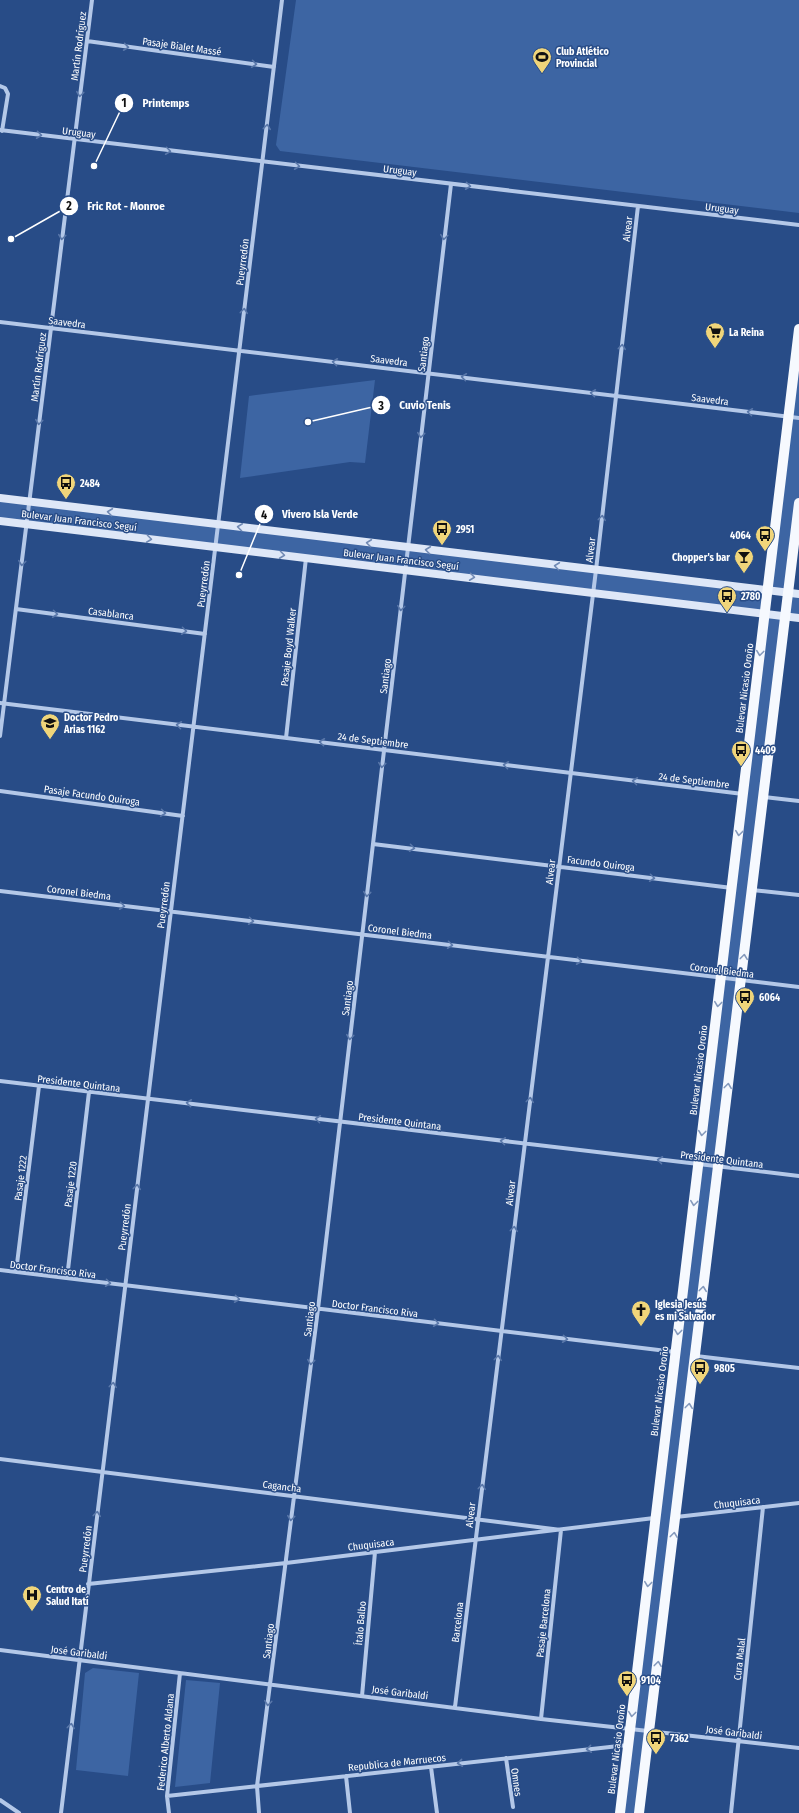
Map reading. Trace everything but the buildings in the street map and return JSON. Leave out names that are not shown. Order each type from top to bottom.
[{"type":"main road","name":"Bulevar Nicasio Oroño","points":[[620,1813],[765,614],[794,417],[799,329]]},
{"type":"main road","name":"Bulevar Juan Francisco Seguí","points":[[0,498],[799,594]]},
{"type":"main road","points":[[639,1813],[799,504]]},
{"type":"main road","name":"Bulevar Juan Francisco Seguí","points":[[0,521],[799,618]]},
{"type":"street","name":"Martín Rodríguez","points":[[0,736],[2,703],[27,524],[92,0]]},
{"type":"street","name":"Pueyrredón","points":[[61,1813],[282,0]]},
{"type":"street","name":"Pasaje Bialet Massé","points":[[87,41],[274,67]]},
{"type":"street","points":[[0,86],[5,88],[8,94],[1,130]]},
{"type":"street","name":"Uruguay","points":[[1,130],[799,225]]},
{"type":"street","name":"Santiago","points":[[259,1813],[257,1786],[318,1309],[451,184]]},
{"type":"street","name":"Alvear","points":[[475,1539],[592,592],[596,570],[638,206]]},
{"type":"street","name":"Saavedra","points":[[0,322],[794,417]]},
{"type":"street","name":"Pasaje Boyd Walker","points":[[286,738],[306,558]]},
{"type":"street","name":"Casablanca","points":[[16,609],[205,634]]},
{"type":"street","name":"24 de Septiembre","points":[[2,703],[743,794]]},
{"type":"street","name":"Pasaje Facundo Quiroga","points":[[0,791],[182,816]]},
{"type":"street","points":[[763,797],[799,801]]},
{"type":"street","name":"Facundo Quiroga","points":[[373,844],[559,865],[732,888]]},
{"type":"street","points":[[752,890],[799,895]]},
{"type":"street","name":"Coronel Biedma","points":[[0,891],[799,987]]},
{"type":"street","name":"Presidente Quintana","points":[[0,1081],[799,1176]]},
{"type":"street","name":"Pasaje 1222","points":[[16,1272],[39,1086]]},
{"type":"street","name":"Pasaje 1220","points":[[67,1278],[89,1092]]},
{"type":"street","name":"Doctor Francisco Riva","points":[[0,1270],[676,1352]]},
{"type":"street","points":[[695,1356],[799,1368]]},
{"type":"street","name":"Cagancha","points":[[0,1459],[561,1530]]},
{"type":"street","name":"Chuquisaca","points":[[676,1517],[799,1503]]},
{"type":"street","name":"Cura Malal","points":[[730,1813],[764,1507]]},
{"type":"street","name":"Chuquisaca","points":[[88,1584],[286,1563],[656,1518]]},
{"type":"street","name":"Pasaje Barcelona","points":[[541,1719],[561,1530]]},
{"type":"street","name":"Barcelona","points":[[455,1707],[475,1539]]},
{"type":"street","name":"Ítalo Balbo","points":[[362,1696],[375,1552]]},
{"type":"street","name":"José Garibaldi","points":[[0,1650],[541,1719],[799,1748]]},
{"type":"street","name":"Federico Alberto Aldana","points":[[169,1813],[167,1796],[180,1673]]},
{"type":"street","name":"Republica de Marruecos","points":[[167,1796],[628,1745]]},
{"type":"street","name":"Omnes","points":[[506,1758],[513,1807]]},
{"type":"street","points":[[431,1767],[437,1813]]},
{"type":"street","points":[[346,1776],[350,1813]]},
{"type":"street","points":[[0,1800],[19,1813]]},
{"type":"shaded area","name":"Club Atlético Provincial","points":[[296,0],[799,0],[799,213],[280,151],[276,145]]},
{"type":"shaded area","points":[[799,329],[799,503],[788,593],[768,591],[765,614],[0,521],[0,498],[767,591]]},
{"type":"shaded area","points":[[375,380],[365,463],[350,462],[240,478],[249,396]]},
{"type":"shaded area","points":[[788,593],[799,594],[799,618],[785,616]]},
{"type":"shaded area","points":[[765,614],[785,616],[639,1813],[620,1813]]},
{"type":"shaded area","points":[[93,1668],[139,1673],[128,1776],[76,1770],[85,1673]]},
{"type":"shaded area","points":[[186,1680],[220,1683],[210,1783],[175,1787]]},
{"type":"place","name":"Club Atlético Provincial","points":[[542,74]]},
{"type":"place","name":"Printemps","points":[[94,166]]},
{"type":"place","name":"Fric Rot - Monroe","points":[[11,239]]},
{"type":"place","name":"La Reina","points":[[715,349]]},
{"type":"place","name":"Cuvio Tenis","points":[[308,422]]},
{"type":"place","name":"2484","points":[[66,500]]},
{"type":"place","name":"2951","points":[[442,546]]},
{"type":"place","name":"4064","points":[[765,552]]},
{"type":"place","name":"Chopper's bar","points":[[744,574]]},
{"type":"place","name":"Vivero Isla Verde","points":[[239,575]]},
{"type":"place","name":"2780","points":[[727,613]]},
{"type":"place","name":"Doctor Pedro Arias 1162","points":[[50,740]]},
{"type":"place","name":"4409","points":[[741,767]]},
{"type":"place","name":"6064","points":[[745,1014]]},
{"type":"place","name":"Iglesia Jesús es mi Salvador","points":[[641,1327]]},
{"type":"place","name":"9805","points":[[700,1385]]},
{"type":"place","name":"Centro de Salud Itatí","points":[[32,1612]]},
{"type":"place","name":"9104","points":[[627,1697]]},
{"type":"place","name":"7362","points":[[656,1755]]}]
